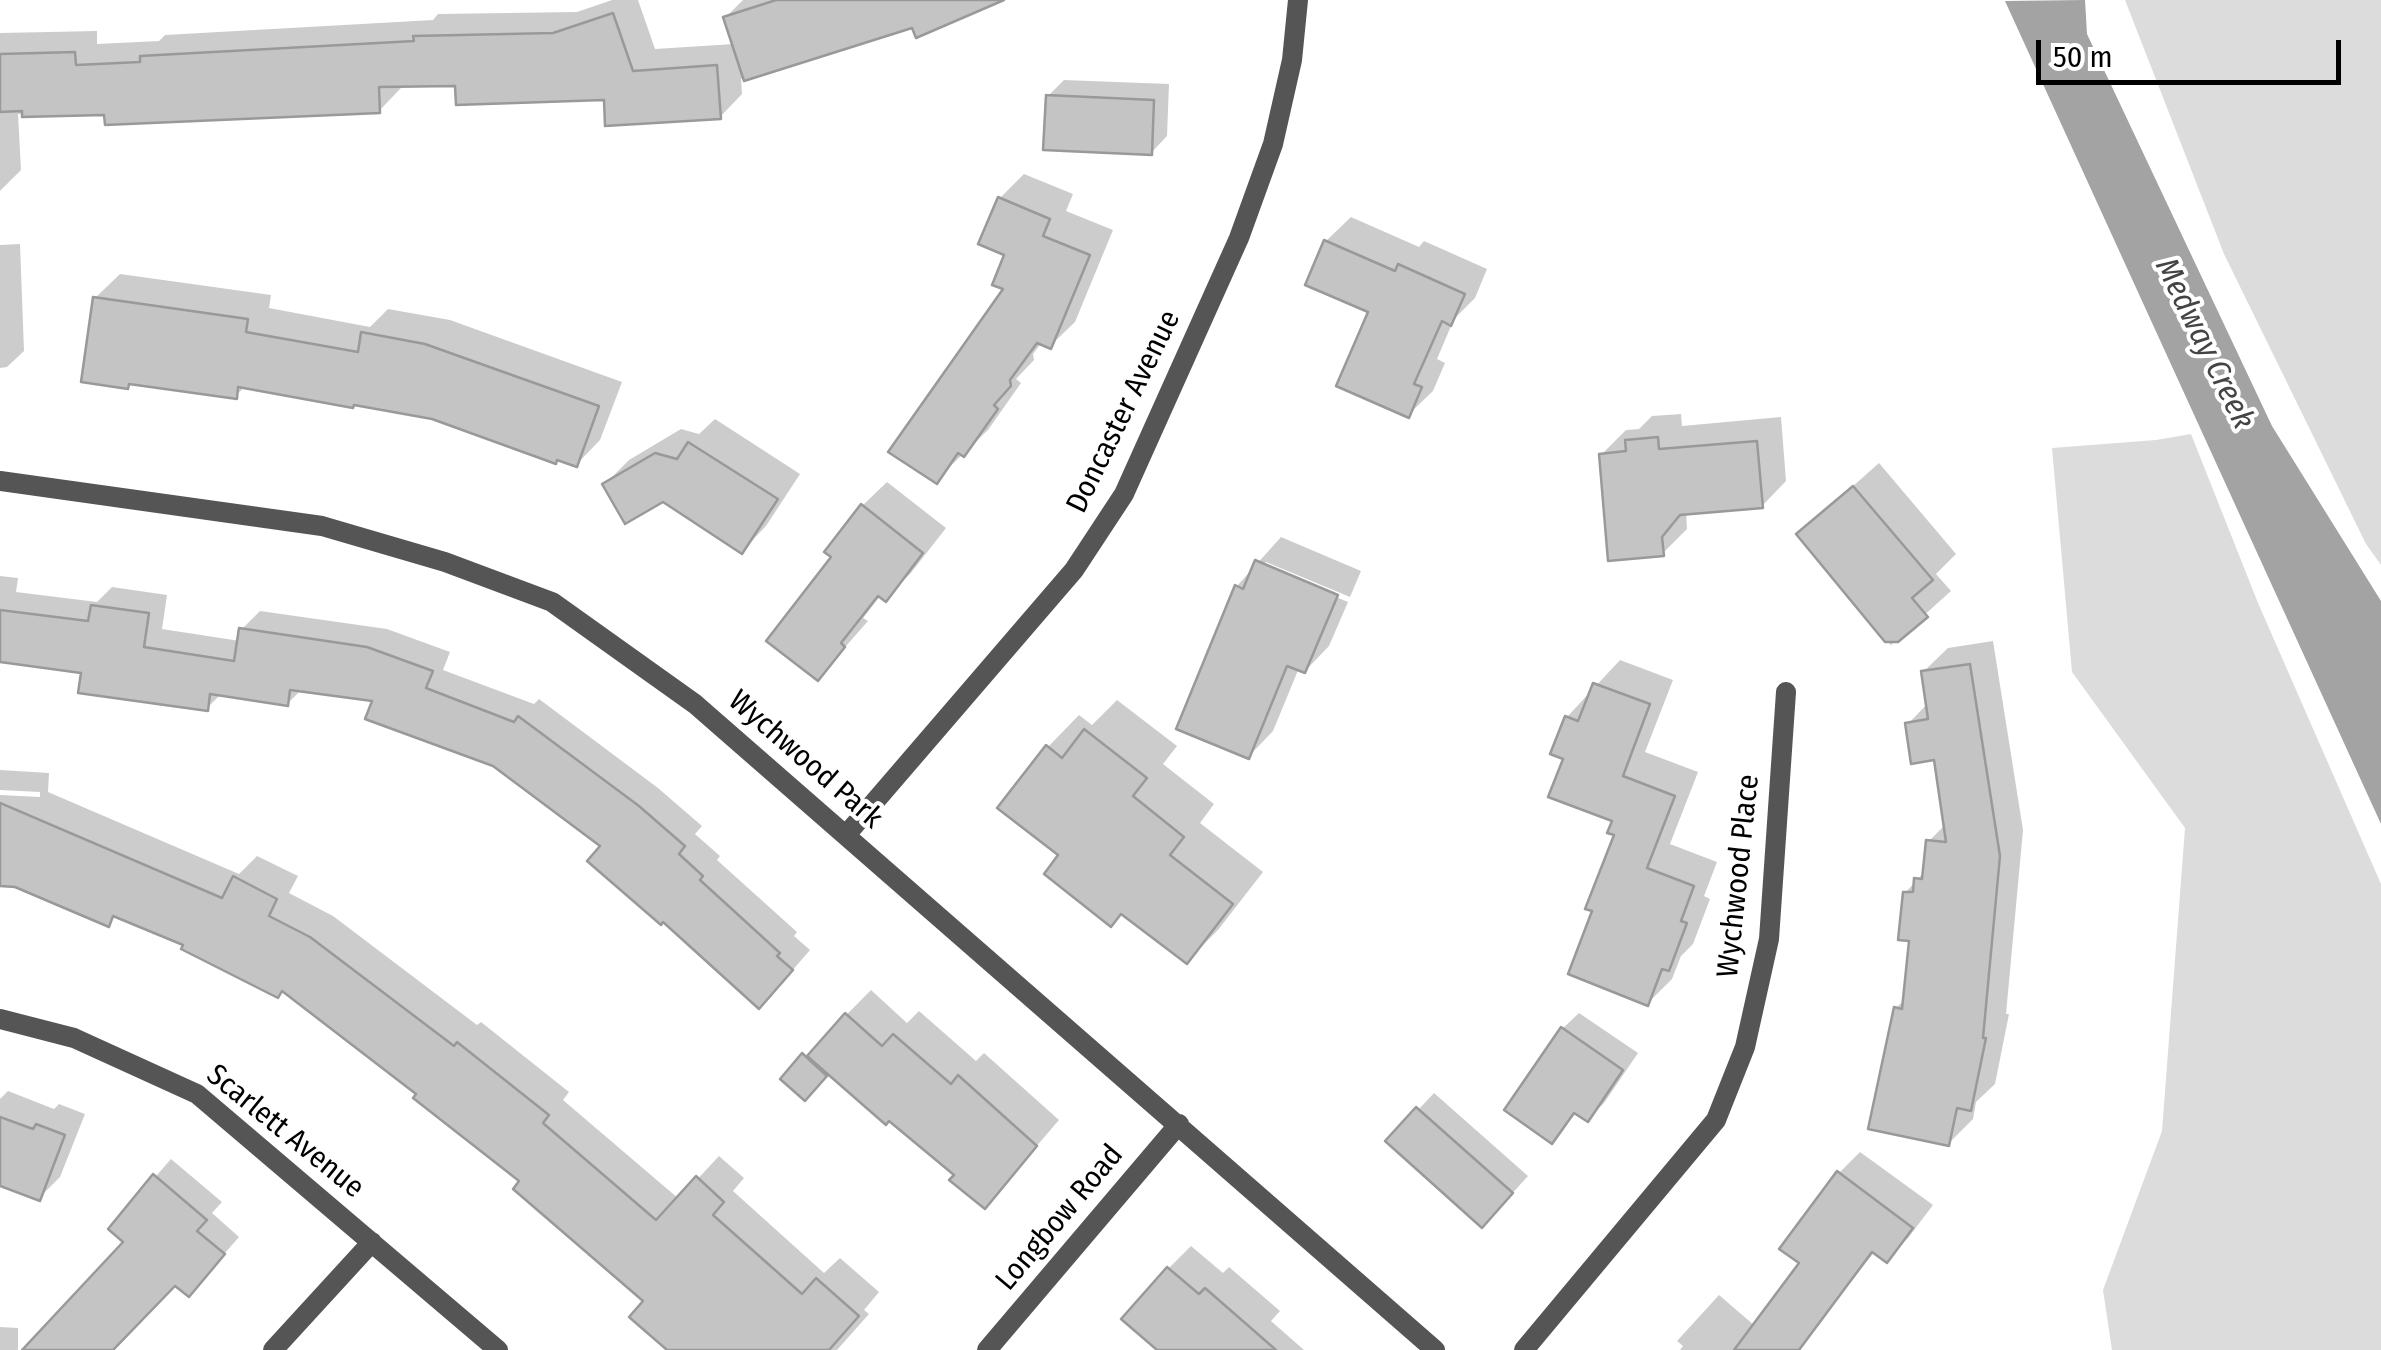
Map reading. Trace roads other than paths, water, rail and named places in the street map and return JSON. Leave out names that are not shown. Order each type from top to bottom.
[{"type":"street","name":"Doncaster Avenue","points":[[846,835],[1074,570],[1124,494],[1239,238],[1266,162],[1292,60],[1298,0]]},
{"type":"street","name":"Wychwood Park","points":[[0,481],[322,526],[445,562],[552,602],[695,704],[1435,1350]]},
{"type":"street","name":"Wychwood Place","points":[[1524,1350],[1716,1120],[1738,1066],[1769,939],[1786,692]]},
{"type":"street","name":"Scarlett Avenue","points":[[0,1019],[74,1038],[197,1094],[498,1350]]},
{"type":"street","name":"Longbow Road","points":[[986,1350],[1179,1124]]},
{"type":"street","points":[[273,1350],[372,1242]]},
{"type":"water","name":"Medway Creek","points":[[2085,0],[2087,34],[2272,426],[2381,601],[2381,824],[2005,1]]}]
